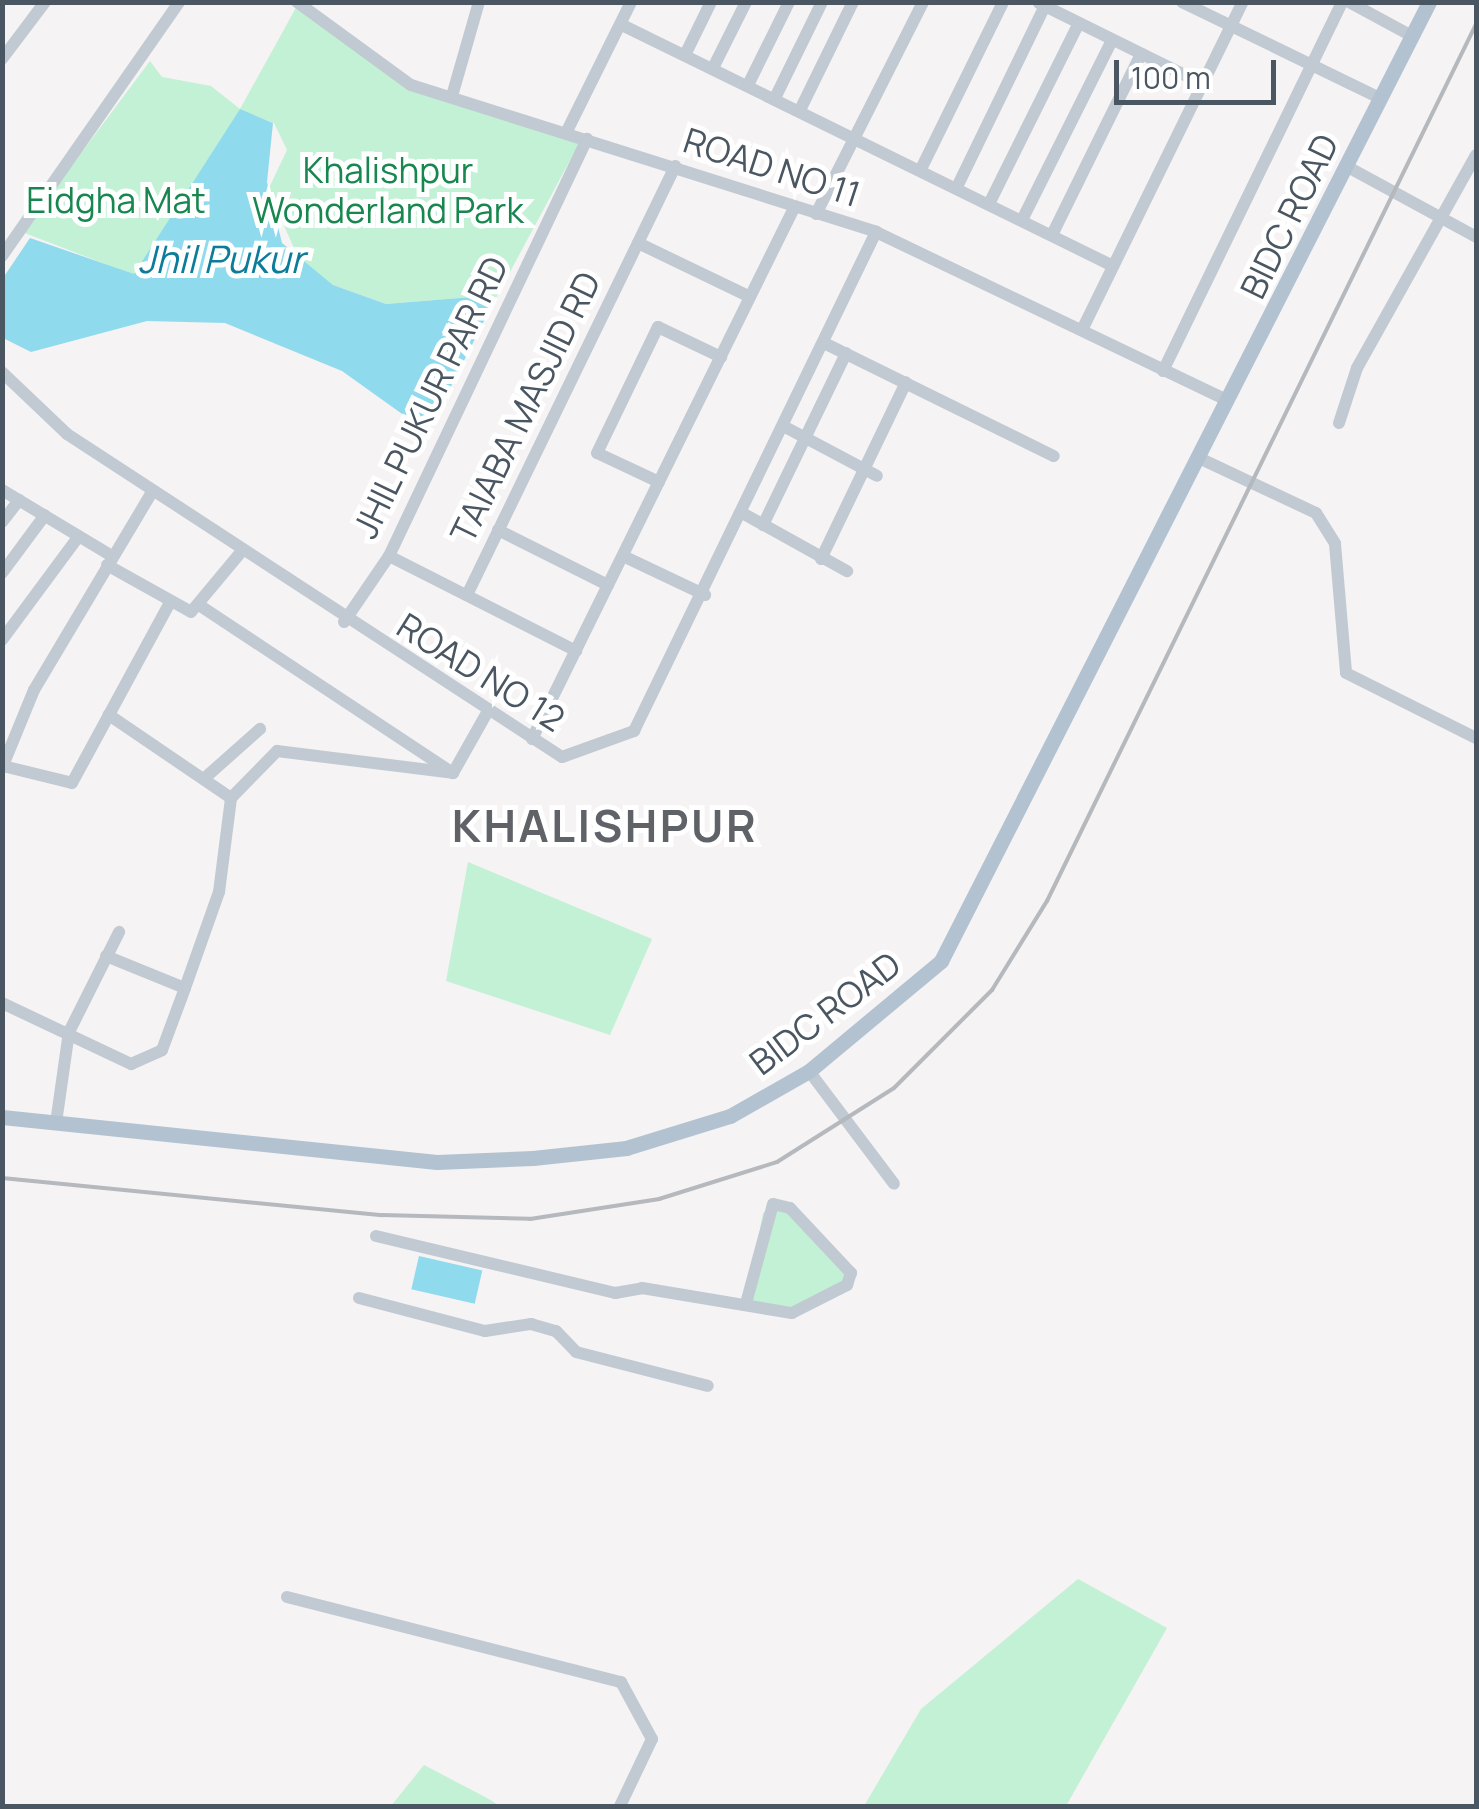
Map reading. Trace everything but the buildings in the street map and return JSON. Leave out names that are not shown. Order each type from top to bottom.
[{"type":"main road","name":"BIDC ROAD","points":[[1408,33],[1417,2]]},
{"type":"main road","name":"BIDC ROAD","points":[[1228,402],[1376,96],[1408,33],[1429,2]]},
{"type":"main road","name":"BIDC ROAD","points":[[2,1117],[438,1162],[533,1158],[626,1148],[695,1126],[809,1071],[941,962],[1228,402],[1346,166],[1376,96]]},
{"type":"street","points":[[2,59],[45,2]]},
{"type":"street","points":[[2,256],[179,2]]},
{"type":"street","name":"ROAD NO 11","points":[[296,2],[411,85],[876,232],[1228,402]]},
{"type":"street","points":[[452,96],[480,2]]},
{"type":"street","points":[[566,133],[632,2]]},
{"type":"street","points":[[685,55],[711,2]]},
{"type":"street","points":[[713,68],[746,2]]},
{"type":"street","points":[[748,85],[789,2]]},
{"type":"street","points":[[776,98],[822,2]]},
{"type":"street","points":[[800,110],[853,2]]},
{"type":"street","points":[[816,214],[922,2]]},
{"type":"street","points":[[921,169],[1003,2]]},
{"type":"street","points":[[1182,2],[1376,96]]},
{"type":"street","points":[[1082,330],[1243,2]]},
{"type":"street","points":[[1164,370],[1311,63],[1346,2],[1408,33]]},
{"type":"street","points":[[957,188],[1042,4],[1202,84]]},
{"type":"street","points":[[990,204],[1079,23]]},
{"type":"street","points":[[622,25],[854,135],[1113,266]]},
{"type":"street","points":[[1022,220],[1112,40]]},
{"type":"street","points":[[1052,235],[1141,54]]},
{"type":"street","name":"JHIL PUKUR PAR RD","points":[[344,622],[389,556],[587,139]]},
{"type":"street","points":[[1339,423],[1357,368],[1476,155]]},
{"type":"street","name":"TAIABA MASJID RD","points":[[389,556],[466,595],[675,166]]},
{"type":"street","points":[[1346,166],[1476,237]]},
{"type":"street","points":[[532,740],[795,206]]},
{"type":"street","name":"ROAD NO 12","points":[[2,372],[68,434],[152,492],[344,622],[562,757],[629,737],[705,595],[876,232]]},
{"type":"street","points":[[638,243],[750,297]]},
{"type":"street","points":[[659,482],[597,453],[658,327],[721,357]]},
{"type":"street","points":[[824,343],[1054,456]]},
{"type":"street","points":[[762,525],[846,353]]},
{"type":"street","points":[[822,559],[871,473],[906,382]]},
{"type":"street","points":[[784,427],[871,473]]},
{"type":"street","points":[[1199,458],[1316,514],[1335,544],[1346,673],[1476,738]]},
{"type":"street","points":[[2,490],[79,536],[169,604],[202,608],[453,773]]},
{"type":"street","points":[[152,492],[15,732],[3,767],[65,786],[169,604]]},
{"type":"street","points":[[2,522],[19,500]]},
{"type":"street","points":[[744,514],[846,571]]},
{"type":"street","points":[[2,573],[44,516]]},
{"type":"street","points":[[498,530],[608,585]]},
{"type":"street","points":[[2,640],[79,536]]},
{"type":"street","points":[[202,608],[241,552]]},
{"type":"street","points":[[623,556],[705,595]]},
{"type":"street","points":[[466,595],[576,651]]},
{"type":"street","points":[[453,773],[488,712]]},
{"type":"street","points":[[109,715],[207,776],[232,798]]},
{"type":"street","points":[[2,723],[15,732]]},
{"type":"street","points":[[207,776],[260,730]]},
{"type":"street","points":[[2,1003],[130,1064],[157,1056],[218,892],[232,798],[278,751],[453,773]]},
{"type":"street","points":[[56,1123],[69,1032],[118,932]]},
{"type":"street","points":[[106,956],[185,988]]},
{"type":"street","points":[[809,1071],[894,1184]]},
{"type":"street","points":[[376,1236],[615,1293],[642,1288],[716,1306],[747,1300],[796,1312],[848,1285],[852,1272],[790,1208],[772,1204],[747,1300]]},
{"type":"street","points":[[359,1298],[484,1331],[530,1324],[556,1331],[576,1352],[708,1386]]},
{"type":"street","points":[[287,1597],[621,1682],[652,1739],[620,1806]]},
{"type":"green space","name":"Khalishpur Wonderland Park","points":[[298,4],[411,85],[582,138],[490,309],[485,296],[386,304],[333,285],[298,257],[268,190],[287,150],[274,123],[240,110],[134,275],[22,232],[150,61],[162,77],[211,86],[240,109]]},
{"type":"green space","points":[[468,862],[652,939],[610,1035],[446,981]]},
{"type":"green space","points":[[781,1203],[852,1276],[796,1312],[747,1300],[763,1213]]},
{"type":"green space","points":[[1078,1579],[1167,1628],[1066,1806],[864,1806],[921,1709]]},
{"type":"green space","points":[[424,1765],[487,1798],[500,1806],[391,1806]]},
{"type":"water","name":"Jhil Pukur","points":[[240,109],[273,123],[267,182],[282,243],[333,285],[386,304],[485,296],[490,309],[433,422],[412,421],[342,371],[225,323],[147,321],[31,352],[3,338],[3,278],[30,238],[134,274]]},
{"type":"water","points":[[419,1256],[482,1271],[475,1304],[411,1289]]},
{"type":"railway","points":[[2,1178],[382,1215],[530,1219],[659,1199],[777,1162],[894,1088],[992,990],[1047,901],[1476,24]]},
{"type":"district","name":"KHALISHPUR","points":[[605,826]]},
{"type":"park label","name":"Eidgha Mat","points":[[116,200]]}]
